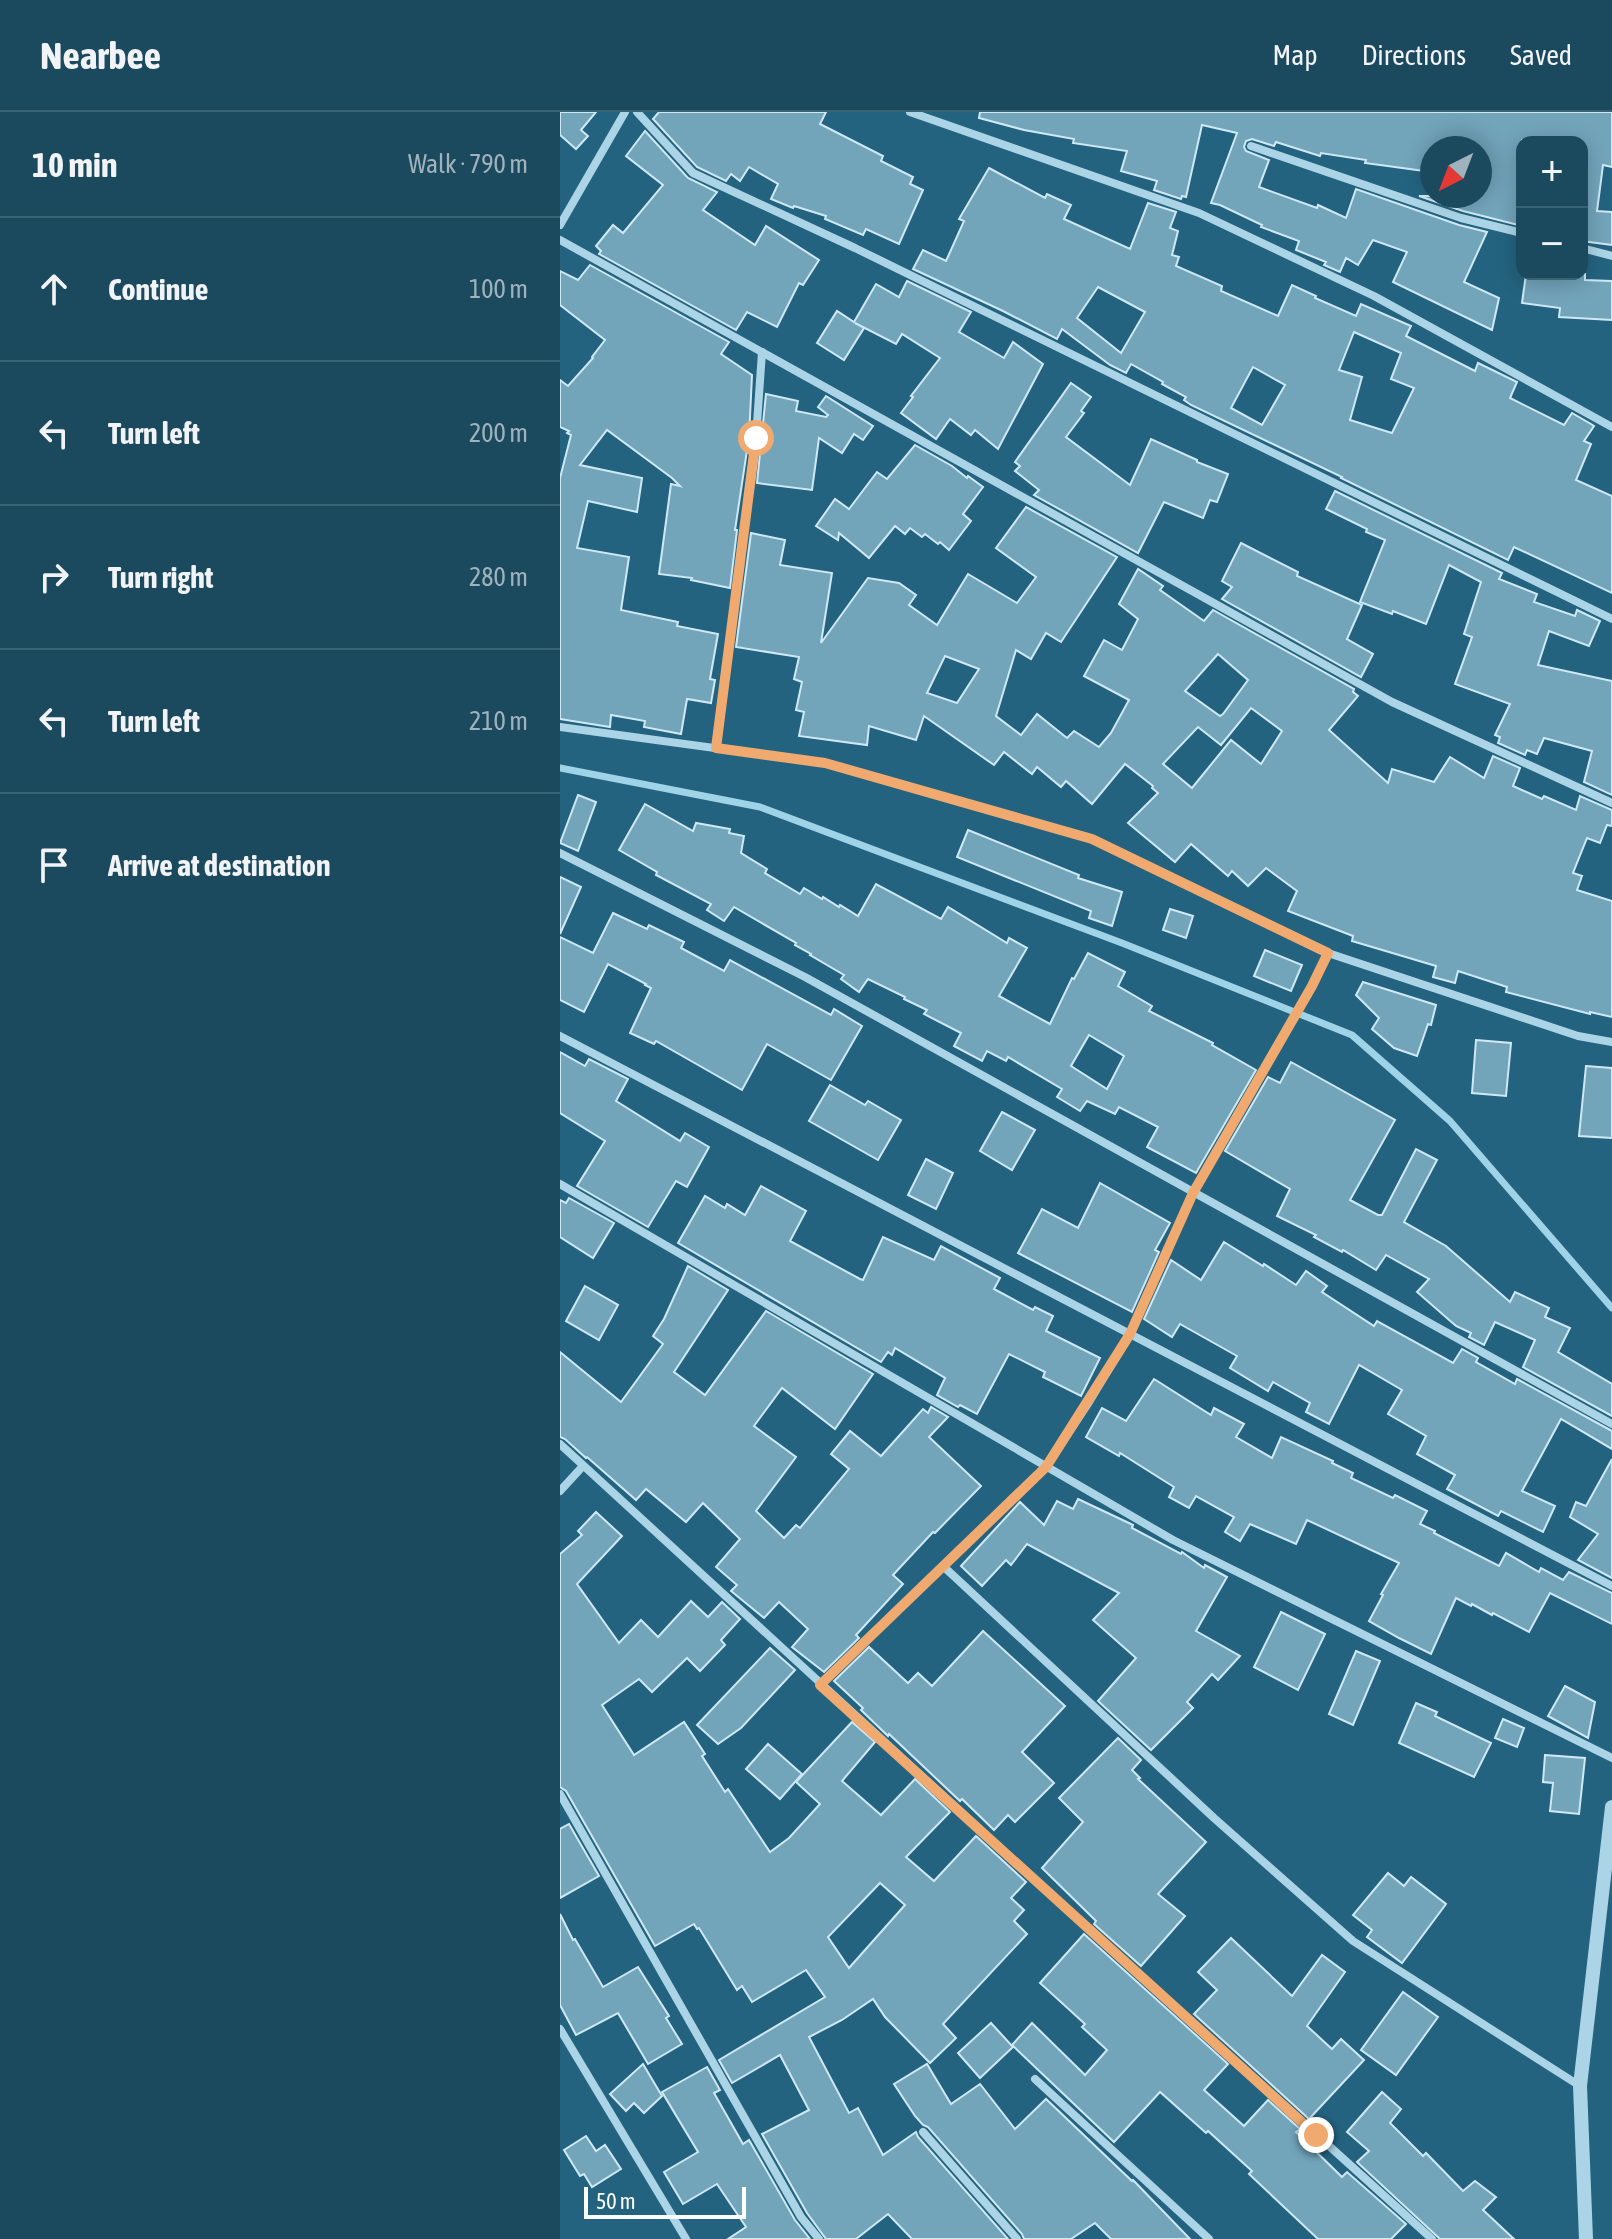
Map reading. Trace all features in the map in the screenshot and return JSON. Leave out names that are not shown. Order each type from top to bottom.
[{"type":"street","points":[[560,225],[625,112]]},
{"type":"street","points":[[637,112],[693,173],[855,248],[1612,619]]},
{"type":"street","points":[[910,112],[1199,213],[1374,296],[1612,427]]},
{"type":"street","points":[[1251,146],[1461,218],[1516,232]]},
{"type":"street","points":[[560,240],[1392,702],[1612,803]]},
{"type":"street","points":[[1588,250],[1612,256]]},
{"type":"street","points":[[716,748],[756,438],[762,352]]},
{"type":"street","points":[[560,727],[825,763],[1092,839],[1328,953],[1578,1036],[1612,1042]]},
{"type":"street","points":[[560,853],[805,977],[1612,1424]]},
{"type":"street","points":[[820,1685],[1046,1467],[1130,1334],[1193,1193],[1328,953]]},
{"type":"street","points":[[560,1036],[1612,1586]]},
{"type":"street","points":[[560,1184],[1173,1540],[1612,1758]]},
{"type":"street","points":[[560,1444],[820,1685],[1432,2239]]},
{"type":"street","points":[[560,1491],[583,1466]]},
{"type":"street","points":[[943,1566],[1214,1818],[1353,1941],[1580,2086]]},
{"type":"street","points":[[560,1794],[801,2217],[819,2239]]},
{"type":"street","points":[[1586,2239],[1580,2086],[1612,1807]]},
{"type":"street","points":[[560,2029],[686,2239]]},
{"type":"street","points":[[1035,2079],[1209,2239]]},
{"type":"street","points":[[923,2132],[1017,2239]]},
{"type":"building","points":[[560,112],[596,112],[581,130],[588,136],[576,149],[560,135]]},
{"type":"building","points":[[659,112],[826,112],[820,124],[883,156],[881,161],[913,177],[910,184],[923,190],[899,244],[866,229],[863,235],[825,219],[826,216],[771,199],[778,184],[749,167],[740,181],[731,174],[726,181],[697,167],[653,119]]},
{"type":"building","points":[[980,112],[1612,112],[1612,167],[1603,165],[1597,211],[1612,212],[1612,245],[1588,242],[1588,136],[1516,136],[1516,224],[1454,208],[1492,208],[1492,136],[1420,136],[1420,170],[1321,153],[1320,156],[1276,142],[1274,146],[1252,139],[1246,141],[1246,151],[1269,160],[1259,187],[1317,208],[1318,205],[1346,218],[1356,189],[1487,232],[1464,282],[1499,298],[1492,330],[1393,282],[1407,252],[1373,240],[1358,265],[1346,258],[1340,272],[1324,265],[1326,262],[1296,250],[1299,241],[1211,203],[1237,133],[1202,125],[1186,197],[1182,196],[1181,199],[1154,190],[1157,181],[1121,171],[1127,151],[1073,143],[1074,139],[979,118]]},
{"type":"building","points":[[645,131],[688,178],[717,192],[703,210],[755,245],[766,226],[819,260],[803,285],[799,283],[777,327],[747,312],[736,330],[599,254],[601,251],[596,246],[613,225],[623,233],[663,185],[626,156]]},
{"type":"building","points":[[989,168],[1045,198],[1047,194],[1071,205],[1064,219],[1130,249],[1148,203],[1176,212],[1170,228],[1178,231],[1172,255],[1179,257],[1176,266],[1222,286],[1221,291],[1278,316],[1292,285],[1356,316],[1361,304],[1411,326],[1406,336],[1475,371],[1478,363],[1517,382],[1510,398],[1564,425],[1572,413],[1594,426],[1584,441],[1591,444],[1576,480],[1612,496],[1612,593],[1514,547],[1508,560],[1191,405],[1184,400],[1186,397],[1131,364],[1126,373],[1110,365],[1062,329],[1057,339],[913,269],[923,250],[946,261],[964,221],[959,219]],"holes":[[[1098,287],[1145,312],[1121,353],[1077,318]],[[1354,332],[1401,353],[1391,379],[1414,388],[1392,433],[1350,420],[1362,377],[1339,370]],[[1253,367],[1285,385],[1262,425],[1231,408]]]},
{"type":"building","points":[[590,265],[729,342],[721,354],[752,375],[749,437],[730,588],[692,578],[659,574],[671,484],[680,486],[672,478],[607,430],[580,465],[642,478],[637,512],[588,501],[577,548],[629,557],[621,610],[718,634],[710,679],[715,680],[711,703],[687,699],[681,734],[644,727],[645,721],[611,715],[610,727],[560,719],[560,478],[571,435],[560,427],[560,380],[568,386],[605,340],[560,305],[560,271],[578,280]]},
{"type":"building","points":[[1525,280],[1612,281],[1612,320],[1559,317],[1560,308],[1522,303]]},
{"type":"building","points":[[907,281],[971,312],[959,332],[1004,358],[1013,342],[1043,364],[998,449],[975,430],[971,435],[950,419],[936,439],[901,413],[940,358],[902,334],[896,344],[855,323],[864,328],[844,360],[817,343],[837,311],[854,322],[876,284],[899,297]]},
{"type":"building","points":[[1071,383],[1091,397],[1081,411],[1084,413],[1066,437],[1130,485],[1151,439],[1228,474],[1217,502],[1210,500],[1203,518],[1164,502],[1138,553],[1034,495],[1039,490],[1015,471],[1020,466],[1015,462]]},
{"type":"building","points":[[766,394],[798,401],[796,411],[826,417],[828,415],[818,407],[826,396],[873,426],[863,440],[854,434],[842,453],[819,438],[812,490],[757,483]]},
{"type":"building","points":[[915,445],[983,487],[963,514],[971,521],[949,550],[925,534],[922,537],[910,528],[905,534],[895,526],[869,558],[839,533],[838,540],[816,526],[835,499],[849,509],[877,472],[887,479]]},
{"type":"building","points":[[1335,491],[1502,573],[1499,579],[1537,594],[1534,602],[1575,616],[1577,610],[1600,621],[1589,646],[1549,631],[1538,665],[1612,681],[1612,795],[1584,782],[1592,751],[1544,738],[1537,754],[1527,750],[1525,755],[1498,743],[1500,737],[1495,735],[1510,704],[1455,684],[1472,637],[1464,634],[1481,582],[1449,565],[1426,624],[1360,602],[1385,540],[1326,509]]},
{"type":"building","points":[[1026,507],[1117,557],[1061,642],[1046,633],[1031,659],[1016,650],[996,716],[1021,735],[1037,714],[1067,738],[1074,731],[1099,747],[1111,733],[1129,700],[1084,676],[1104,640],[1122,650],[1138,619],[1119,604],[1138,569],[1163,586],[1160,590],[1204,621],[1213,610],[1354,689],[1358,696],[1329,730],[1388,783],[1392,769],[1434,782],[1450,757],[1484,778],[1493,756],[1520,768],[1513,786],[1576,810],[1580,796],[1612,810],[1612,826],[1607,825],[1600,843],[1587,838],[1573,873],[1582,876],[1577,890],[1612,901],[1612,1017],[1506,992],[1507,987],[1458,971],[1455,983],[1433,977],[1436,966],[1352,941],[1353,936],[1288,911],[1297,891],[1266,868],[1248,886],[1232,871],[1228,876],[1191,844],[1175,862],[1128,823],[1158,793],[1125,764],[1092,804],[1066,781],[1061,787],[1037,767],[1032,774],[1004,752],[994,765],[924,716],[916,740],[869,726],[867,745],[799,736],[804,712],[796,710],[802,682],[794,679],[799,657],[736,647],[751,533],[785,540],[780,565],[832,573],[821,643],[868,578],[899,583],[916,595],[909,605],[937,625],[968,574],[1017,603],[1036,577],[996,548]],"holes":[[[1218,654],[1248,680],[1220,716],[1185,691]],[[945,656],[979,669],[957,703],[927,693]],[[1251,708],[1282,731],[1261,764],[1231,740],[1192,788],[1163,764],[1198,727],[1221,745]]]},
{"type":"building","points":[[1241,543],[1298,572],[1297,576],[1362,605],[1347,639],[1373,654],[1361,677],[1222,599],[1232,587],[1222,581]]},
{"type":"building","points":[[578,795],[596,802],[578,851],[560,843]]},
{"type":"building","points":[[645,804],[693,831],[696,823],[730,829],[729,833],[744,836],[741,853],[767,869],[765,873],[800,894],[804,888],[858,916],[876,884],[941,919],[948,907],[1007,943],[1009,938],[1027,948],[999,996],[1050,1024],[1088,953],[1125,972],[1118,986],[1152,1006],[1149,1011],[1213,1043],[1256,1070],[1196,1173],[1147,1147],[1158,1127],[1119,1107],[1115,1114],[1087,1101],[1080,1111],[1057,1097],[1062,1089],[1008,1057],[1006,1061],[987,1051],[982,1061],[954,1046],[961,1033],[924,1014],[927,1010],[905,997],[868,979],[859,992],[841,979],[844,975],[796,943],[734,907],[724,921],[707,910],[711,904],[656,875],[657,872],[619,850]],"holes":[[[1089,1035],[1124,1056],[1107,1089],[1071,1066]]]},
{"type":"building","points":[[968,830],[1079,875],[1078,878],[1122,892],[1112,926],[1089,918],[1091,911],[957,857]]},
{"type":"building","points":[[560,877],[581,887],[560,934]]},
{"type":"building","points":[[1170,909],[1193,916],[1186,938],[1163,930]]},
{"type":"building","points":[[613,913],[647,929],[649,925],[684,942],[681,948],[724,971],[730,960],[831,1015],[834,1009],[862,1026],[831,1080],[767,1044],[742,1090],[656,1041],[654,1044],[630,1033],[651,988],[608,964],[584,1012],[560,1000],[560,937],[593,953]]},
{"type":"building","points":[[1265,950],[1302,965],[1291,991],[1254,976]]},
{"type":"building","points":[[1363,982],[1436,1005],[1417,1056],[1394,1048],[1372,1029],[1379,1018],[1356,995]]},
{"type":"building","points":[[1476,1040],[1511,1043],[1506,1096],[1472,1093]]},
{"type":"building","points":[[560,1052],[585,1066],[589,1059],[628,1079],[616,1101],[680,1141],[685,1133],[709,1147],[687,1187],[676,1181],[648,1227],[577,1186],[605,1141],[560,1113]]},
{"type":"building","points":[[1291,1062],[1395,1120],[1350,1200],[1382,1215],[1416,1149],[1437,1160],[1404,1222],[1446,1246],[1510,1302],[1515,1292],[1549,1308],[1545,1317],[1570,1328],[1558,1352],[1612,1384],[1612,1416],[1523,1367],[1535,1340],[1495,1322],[1484,1345],[1469,1337],[1471,1333],[1456,1326],[1417,1292],[1429,1279],[1386,1255],[1376,1270],[1277,1216],[1290,1189],[1225,1151],[1268,1077],[1280,1083]]},
{"type":"building","points":[[1586,1066],[1612,1068],[1612,1138],[1579,1136]]},
{"type":"building","points":[[830,1085],[865,1105],[868,1101],[901,1120],[878,1160],[809,1121]]},
{"type":"building","points":[[1002,1112],[1035,1130],[1012,1170],[980,1151]]},
{"type":"building","points":[[926,1159],[953,1173],[936,1209],[908,1195]]},
{"type":"building","points":[[1100,1183],[1170,1223],[1155,1250],[1159,1252],[1132,1312],[1018,1253],[1042,1209],[1078,1228]]},
{"type":"building","points":[[761,1186],[806,1211],[790,1241],[860,1279],[863,1280],[883,1237],[934,1260],[941,1246],[1000,1278],[994,1289],[1033,1310],[1035,1307],[1053,1316],[1046,1331],[1100,1358],[1081,1396],[1043,1377],[1045,1372],[1009,1354],[977,1414],[960,1405],[958,1407],[937,1395],[945,1378],[895,1348],[892,1355],[888,1352],[881,1362],[678,1243],[705,1196],[745,1215]]},
{"type":"building","points":[[569,1198],[614,1223],[593,1258],[560,1237],[560,1200],[566,1203]]},
{"type":"building","points":[[1224,1242],[1296,1285],[1306,1271],[1327,1286],[1322,1292],[1374,1326],[1377,1321],[1453,1363],[1462,1349],[1478,1358],[1476,1362],[1515,1384],[1517,1379],[1612,1431],[1612,1449],[1561,1419],[1522,1491],[1555,1506],[1543,1532],[1501,1511],[1498,1516],[1447,1489],[1455,1475],[1417,1454],[1426,1436],[1388,1414],[1402,1390],[1359,1365],[1329,1424],[1306,1412],[1310,1403],[1273,1382],[1268,1391],[1230,1368],[1237,1356],[1180,1324],[1172,1337],[1144,1319],[1171,1260],[1201,1280]]},
{"type":"building","points":[[688,1266],[728,1290],[674,1372],[705,1395],[766,1311],[873,1374],[835,1429],[782,1388],[754,1426],[796,1457],[756,1511],[784,1538],[796,1525],[800,1528],[849,1469],[831,1454],[850,1431],[881,1456],[923,1409],[928,1413],[931,1407],[948,1417],[929,1437],[981,1486],[893,1575],[903,1584],[856,1635],[859,1638],[824,1672],[792,1647],[808,1629],[779,1602],[764,1618],[731,1591],[737,1585],[716,1567],[740,1539],[703,1503],[686,1522],[646,1489],[636,1500],[560,1437],[560,1352],[621,1402],[663,1344],[653,1336]]},
{"type":"building","points":[[585,1286],[618,1305],[599,1340],[566,1321]]},
{"type":"building","points":[[1154,1379],[1211,1415],[1214,1408],[1244,1424],[1236,1437],[1272,1458],[1281,1437],[1333,1461],[1353,1473],[1351,1478],[1427,1511],[1420,1524],[1499,1566],[1506,1553],[1539,1572],[1541,1568],[1563,1580],[1569,1572],[1612,1593],[1612,1624],[1550,1593],[1529,1632],[1456,1598],[1431,1654],[1399,1638],[1369,1621],[1399,1563],[1307,1520],[1296,1544],[1250,1524],[1240,1541],[1225,1532],[1234,1517],[1196,1496],[1189,1508],[1169,1497],[1174,1487],[1120,1453],[1119,1456],[1086,1437],[1102,1408],[1126,1421]]},
{"type":"building","points":[[1612,1459],[1612,1578],[1578,1560],[1598,1534],[1570,1517],[1576,1502],[1586,1506]]},
{"type":"building","points":[[1078,1499],[1133,1525],[1132,1528],[1182,1552],[1204,1568],[1205,1565],[1227,1577],[1196,1631],[1240,1656],[1218,1680],[1212,1674],[1187,1702],[1193,1708],[1151,1750],[1098,1701],[1136,1658],[1093,1620],[1119,1593],[1027,1544],[1011,1565],[1006,1560],[982,1586],[961,1566],[1020,1502],[1044,1525],[1057,1501],[1073,1509]]},
{"type":"building","points":[[596,1512],[622,1536],[577,1584],[619,1643],[641,1620],[658,1637],[691,1601],[708,1617],[722,1602],[740,1619],[721,1640],[725,1645],[700,1671],[687,1658],[652,1692],[639,1679],[602,1705],[634,1755],[684,1722],[725,1792],[728,1789],[770,1852],[789,1838],[820,1804],[796,1782],[852,1722],[875,1742],[842,1781],[881,1815],[915,1779],[950,1812],[906,1857],[934,1881],[976,1836],[1026,1882],[1011,1898],[1024,1910],[1014,1921],[1027,1934],[943,2024],[956,2038],[930,2063],[885,2017],[873,1999],[809,2037],[849,2113],[858,2108],[883,2155],[916,2132],[1008,2239],[912,2239],[888,2214],[856,2239],[826,2239],[807,2213],[762,2134],[809,2110],[780,2055],[732,2083],[719,2060],[825,1997],[806,1970],[752,2002],[742,1986],[737,1990],[694,1924],[655,1946],[566,1791],[560,1787],[560,1554],[582,1535],[578,1531]],"holes":[[[880,1883],[905,1905],[849,1968],[828,1937]]]},
{"type":"building","points":[[1281,1612],[1325,1634],[1298,1690],[1254,1667]]},
{"type":"building","points":[[983,1631],[1065,1706],[1022,1752],[1054,1783],[1015,1822],[1008,1815],[994,1830],[888,1736],[834,1681],[869,1647],[908,1683],[918,1673],[932,1686]]},
{"type":"building","points":[[770,1648],[795,1670],[741,1728],[718,1744],[697,1725]]},
{"type":"building","points":[[1356,1651],[1380,1661],[1353,1725],[1329,1714]]},
{"type":"building","points":[[1565,1686],[1595,1702],[1588,1738],[1548,1716]]},
{"type":"building","points":[[1416,1703],[1437,1712],[1435,1716],[1491,1743],[1474,1777],[1399,1743]]},
{"type":"building","points":[[1503,1719],[1524,1728],[1517,1747],[1495,1738]]},
{"type":"building","points":[[1118,1738],[1141,1760],[1132,1770],[1138,1779],[1206,1842],[1158,1894],[1185,1916],[1141,1966],[1094,1924],[1096,1921],[1042,1868],[1083,1822],[1059,1798]]},
{"type":"building","points":[[768,1744],[802,1774],[780,1799],[746,1769]]},
{"type":"building","points":[[1545,1755],[1585,1758],[1579,1814],[1550,1811],[1553,1783],[1543,1782]]},
{"type":"building","points":[[569,1824],[599,1876],[560,1898],[560,1829]]},
{"type":"building","points":[[1388,1873],[1404,1886],[1411,1877],[1446,1904],[1402,1963],[1367,1937],[1372,1930],[1353,1915]]},
{"type":"building","points":[[560,1914],[603,1987],[638,1967],[669,2016],[666,2018],[682,2044],[648,2064],[618,2013],[576,2035],[560,2005]]},
{"type":"building","points":[[1084,1934],[1228,2064],[1204,2090],[1244,2126],[1268,2100],[1300,2129],[1296,2132],[1342,2177],[1347,2172],[1406,2224],[1391,2239],[1318,2239],[1249,2174],[1252,2171],[1160,2092],[1114,2142],[1012,2045],[1032,2023],[1085,2075],[1107,2050],[1082,2027],[1085,2024],[1040,1983]]},
{"type":"building","points":[[1231,1938],[1292,1996],[1322,1955],[1345,1972],[1307,2026],[1332,2049],[1341,2039],[1364,2060],[1309,2119],[1194,2014],[1217,1990],[1198,1972]]},
{"type":"building","points":[[1403,1992],[1438,2017],[1396,2075],[1361,2050]]},
{"type":"building","points":[[991,2023],[1013,2047],[980,2078],[958,2053]]},
{"type":"building","points":[[643,2064],[662,2096],[644,2113],[634,2103],[626,2111],[610,2094]]},
{"type":"building","points":[[927,2064],[951,2104],[980,2084],[1015,2129],[1046,2099],[1133,2180],[1190,2239],[1111,2239],[1095,2223],[1071,2239],[1024,2239],[928,2127],[915,2116],[894,2084]]},
{"type":"building","points":[[707,2067],[720,2090],[714,2093],[743,2144],[749,2140],[795,2220],[810,2239],[728,2239],[746,2227],[717,2184],[683,2204],[664,2172],[698,2152],[662,2092]]},
{"type":"building","points":[[1382,2092],[1401,2109],[1390,2123],[1423,2156],[1426,2153],[1463,2191],[1475,2181],[1496,2197],[1483,2210],[1514,2239],[1440,2239],[1357,2162],[1369,2151],[1347,2132]]},
{"type":"building","points":[[586,2136],[596,2151],[605,2145],[621,2169],[592,2187],[584,2174],[580,2176],[564,2150]]},
{"type":"waterway","points":[[560,768],[760,807],[1122,943],[1352,1035],[1450,1121],[1612,1308]]},
{"type":"route","points":[[756,438],[716,748],[825,763],[1092,839],[1328,953],[1193,1193],[1130,1334],[1046,1467],[820,1685],[1316,2135]]}]
